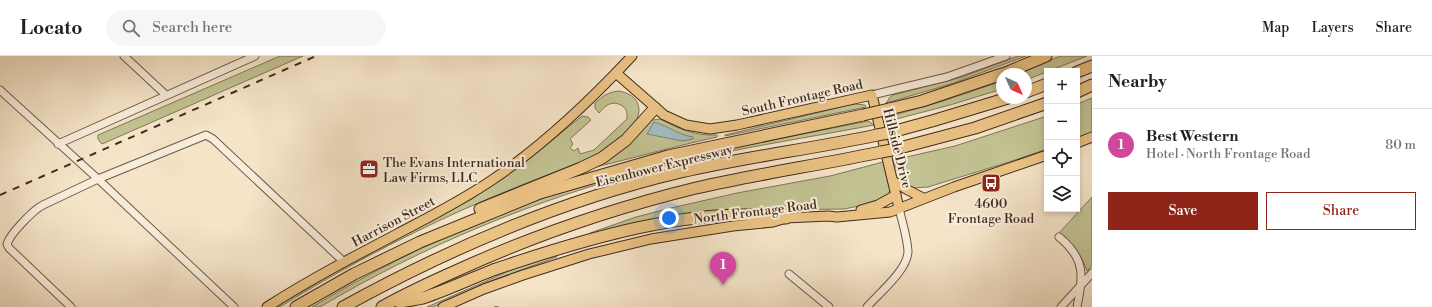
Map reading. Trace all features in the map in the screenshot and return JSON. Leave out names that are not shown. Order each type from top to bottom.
[{"type":"highway","points":[[1017,68],[1046,56]]},
{"type":"highway","points":[[1080,71],[1092,66]]},
{"type":"highway","points":[[296,307],[354,274],[420,242],[540,193],[622,168],[668,156],[863,115],[929,99],[996,76]]},
{"type":"highway","points":[[1032,90],[1044,85]]},
{"type":"highway","points":[[1080,91],[1092,85]]},
{"type":"highway","name":"Eisenhower Expressway","points":[[343,307],[444,254],[493,233],[569,204],[606,192],[680,172],[722,163],[882,134],[965,112],[996,102]]},
{"type":"highway","points":[[384,306],[427,284],[535,237],[621,208],[724,182],[886,151],[975,128],[1044,105]]},
{"type":"highway","points":[[420,242],[433,229],[602,158],[626,140],[655,108]]},
{"type":"highway","points":[[384,306],[422,298],[484,274],[556,250],[622,233],[693,219],[743,215],[786,218]]},
{"type":"main road","name":"Harrison Street","points":[[267,307],[344,262],[440,211],[491,181],[562,126],[632,56]]},
{"type":"main road","name":"South Frontage Road","points":[[616,73],[664,115],[686,125],[710,129],[737,125],[872,95]]},
{"type":"main road","name":"Hillside Drive","points":[[872,95],[899,208]]},
{"type":"main road","points":[[1080,142],[1092,137]]},
{"type":"main road","name":"North Frontage Road","points":[[444,307],[484,289],[523,275],[607,249],[651,239],[692,231],[773,222],[786,218],[837,217],[890,212],[924,198],[1044,156]]},
{"type":"main road","points":[[893,181],[906,190],[924,198]]},
{"type":"main road","points":[[828,216],[864,210],[896,196]]},
{"type":"street","points":[[124,56],[166,95]]},
{"type":"street","points":[[58,144],[256,56]]},
{"type":"street","name":"South Frontage Road","points":[[872,95],[947,77],[1006,56]]},
{"type":"street","points":[[0,90],[98,179],[234,307]]},
{"type":"street","points":[[71,307],[13,253],[7,244],[11,236],[38,207],[98,179],[206,135],[344,262]]},
{"type":"street","points":[[867,307],[902,270],[906,260],[908,252],[899,208]]},
{"type":"street","points":[[1059,238],[1072,249],[1078,257],[1082,273],[1077,307]]},
{"type":"street","points":[[789,274],[829,307]]},
{"type":"street","points":[[1061,307],[1092,274]]},
{"type":"green space","points":[[280,56],[303,56],[102,144],[98,140],[98,135]]},
{"type":"green space","points":[[1018,56],[1026,56],[951,84],[886,103],[893,95],[962,77]]},
{"type":"green space","points":[[1060,56],[1087,56],[1056,68],[1044,68],[1044,73],[1032,78],[1032,68]]},
{"type":"green space","points":[[996,83],[996,91],[885,122],[891,116],[943,101]]},
{"type":"green space","points":[[619,91],[634,98],[637,102],[639,111],[637,119],[631,128],[614,144],[588,159],[492,197],[391,244],[346,268],[280,307],[276,307],[360,258],[472,199],[529,159],[582,116],[588,117],[591,120],[570,139],[573,144],[570,148],[574,151],[578,148],[580,154],[594,150],[627,119],[626,109],[621,105],[614,103],[608,104],[599,113],[595,108],[595,103],[603,96]]},
{"type":"green space","points":[[1092,98],[1092,132],[1080,137],[1080,104]]},
{"type":"green space","points":[[854,104],[865,105],[866,107],[725,136],[725,135]]},
{"type":"green space","points":[[1044,117],[1044,150],[928,187],[912,188],[907,186],[908,184],[897,171],[893,160],[955,146]]},
{"type":"green space","points":[[660,119],[687,131],[717,135],[717,137],[596,167],[648,123],[653,120]]},
{"type":"green space","points":[[868,121],[874,125],[735,150],[679,162],[609,181],[566,195],[481,226],[440,244],[359,285],[320,307],[312,307],[378,270],[447,236],[518,207],[624,173],[728,149]]},
{"type":"green space","points":[[883,162],[890,190],[888,195],[869,204],[844,209],[742,211],[591,236],[590,233],[636,217],[671,208],[737,193],[830,176]]},
{"type":"green space","points":[[1092,197],[1092,266],[1087,271],[1076,250],[1059,233],[1078,212],[1080,212]]},
{"type":"green space","points":[[556,255],[557,257],[485,283],[433,307],[427,307],[518,267]]},
{"type":"water","points":[[654,122],[693,137],[693,139],[682,141],[647,134]]},
{"type":"railway","points":[[0,195],[316,56]]},
{"type":"place","name":"The Evans International Law Firms, LLC","points":[[369,169]]},
{"type":"place","name":"4600 Frontage Road","points":[[991,183]]},
{"type":"place","name":"Best Western","points":[[723,285]]}]
